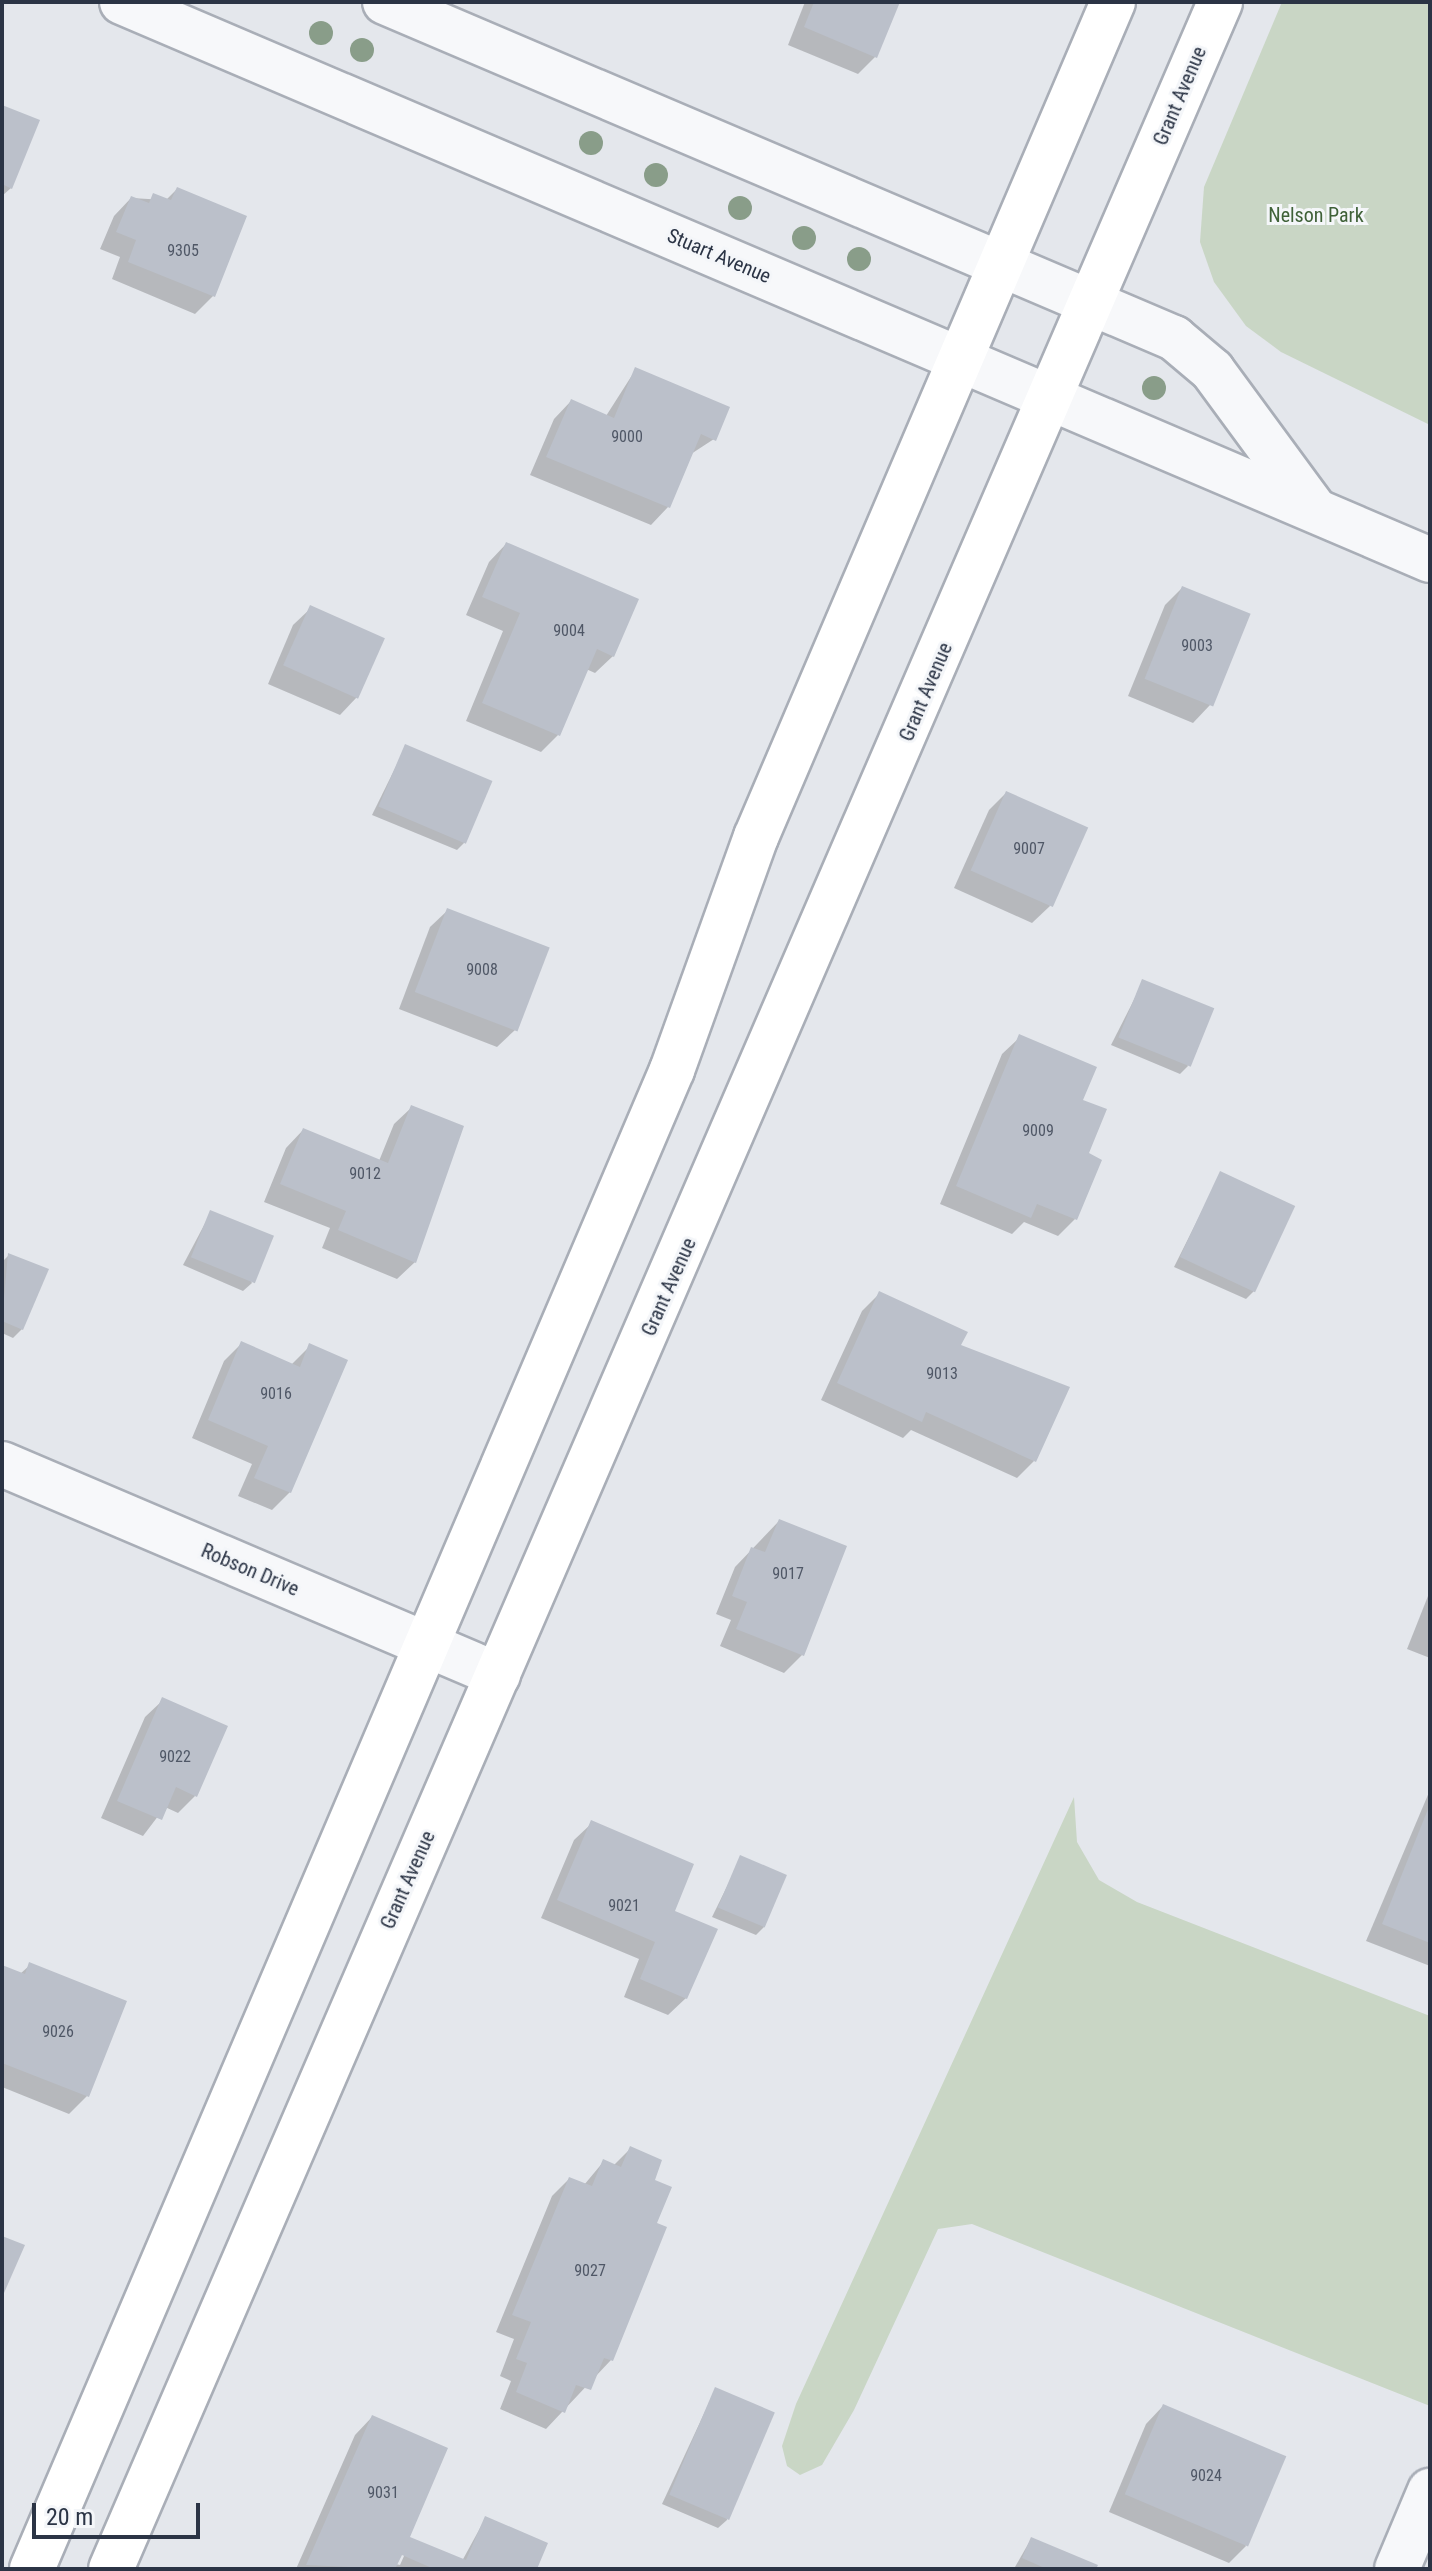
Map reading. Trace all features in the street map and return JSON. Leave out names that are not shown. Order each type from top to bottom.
[{"type":"main road","points":[[32,2569],[672,1070],[756,837],[1113,2]]},
{"type":"main road","name":"Grant Avenue","points":[[111,2569],[1052,399],[1220,2]]},
{"type":"street","name":"Stuart Avenue","points":[[122,2],[1430,560]]},
{"type":"street","name":"Stuart Avenue","points":[[385,2],[1000,262],[1193,352],[1316,511]]},
{"type":"street","name":"Robson Drive","points":[[2,1464],[498,1675]]},
{"type":"street","points":[[1397,2569],[1430,2491]]},
{"type":"green space","name":"Nelson Park","points":[[1282,2],[1430,2],[1430,425],[1281,352],[1246,326],[1214,282],[1200,242],[1204,187]]},
{"type":"green space","points":[[1074,1797],[1077,1842],[1099,1880],[1137,1902],[1430,2016],[1430,2406],[972,2224],[938,2229],[854,2410],[822,2465],[800,2475],[787,2466],[782,2446],[796,2404]]},
{"type":"building","points":[[814,2],[900,2],[877,58],[804,27]]},
{"type":"building","points":[[2,105],[40,120],[12,189],[2,184]]},
{"type":"building","points":[[177,187],[247,216],[215,297],[128,262],[136,240],[116,232],[131,196],[149,203],[153,193],[171,200]]},
{"type":"building","points":[[635,367],[730,407],[716,441],[701,434],[670,508],[546,457],[571,399],[614,418]]},
{"type":"building","points":[[506,542],[639,599],[614,657],[597,649],[560,736],[482,703],[520,613],[482,597]]},
{"type":"building","points":[[1182,586],[1251,614],[1213,706],[1145,679]]},
{"type":"building","points":[[310,605],[385,638],[358,699],[283,665]]},
{"type":"building","points":[[405,744],[492,781],[466,844],[378,807]]},
{"type":"building","points":[[1006,791],[1088,828],[1053,907],[971,870]]},
{"type":"building","points":[[447,908],[550,947],[517,1031],[415,992]]},
{"type":"building","points":[[1142,979],[1214,1008],[1191,1067],[1118,1037]]},
{"type":"building","points":[[1019,1034],[1097,1067],[1083,1100],[1107,1109],[1089,1153],[1102,1160],[1077,1220],[1037,1204],[1031,1218],[956,1186]]},
{"type":"building","points":[[411,1105],[464,1126],[416,1263],[338,1230],[346,1211],[280,1184],[303,1128],[388,1163]]},
{"type":"building","points":[[1220,1171],[1295,1206],[1255,1292],[1180,1257]]},
{"type":"building","points":[[210,1210],[274,1236],[255,1283],[191,1257]]},
{"type":"building","points":[[8,1253],[49,1269],[23,1330],[2,1321]]},
{"type":"building","points":[[879,1291],[968,1332],[961,1345],[1070,1387],[1036,1462],[926,1412],[922,1422],[837,1383]]},
{"type":"building","points":[[241,1341],[300,1367],[309,1343],[348,1360],[291,1493],[254,1478],[268,1446],[208,1420]]},
{"type":"building","points":[[779,1519],[847,1546],[804,1656],[736,1629],[747,1602],[732,1596],[751,1547],[765,1552]]},
{"type":"building","points":[[162,1697],[228,1726],[197,1797],[176,1787],[162,1820],[117,1801]]},
{"type":"building","points":[[1430,1804],[1430,1943],[1382,1924]]},
{"type":"building","points":[[591,1820],[694,1864],[675,1911],[718,1929],[687,1999],[640,1979],[655,1942],[557,1900]]},
{"type":"building","points":[[740,1855],[787,1875],[765,1927],[718,1907]]},
{"type":"building","points":[[29,1962],[127,2001],[89,2097],[2,2063],[2,1965],[25,1974]]},
{"type":"building","points":[[630,2146],[662,2160],[655,2180],[672,2187],[657,2223],[667,2227],[613,2361],[604,2358],[591,2390],[576,2385],[565,2413],[516,2392],[527,2363],[516,2359],[531,2322],[512,2315],[569,2177],[592,2186],[603,2159],[621,2167]]},
{"type":"building","points":[[2,2236],[25,2245],[4,2293],[2,2292]]},
{"type":"building","points":[[715,2387],[775,2412],[729,2520],[669,2495]]},
{"type":"building","points":[[1163,2404],[1286,2456],[1248,2547],[1125,2494]]},
{"type":"building","points":[[372,2415],[448,2448],[410,2537],[466,2560],[485,2516],[548,2543],[537,2569],[434,2569],[402,2555],[395,2569],[306,2565]]},
{"type":"building","points":[[1031,2537],[1098,2565],[1096,2569],[1047,2569],[1022,2558]]}]
